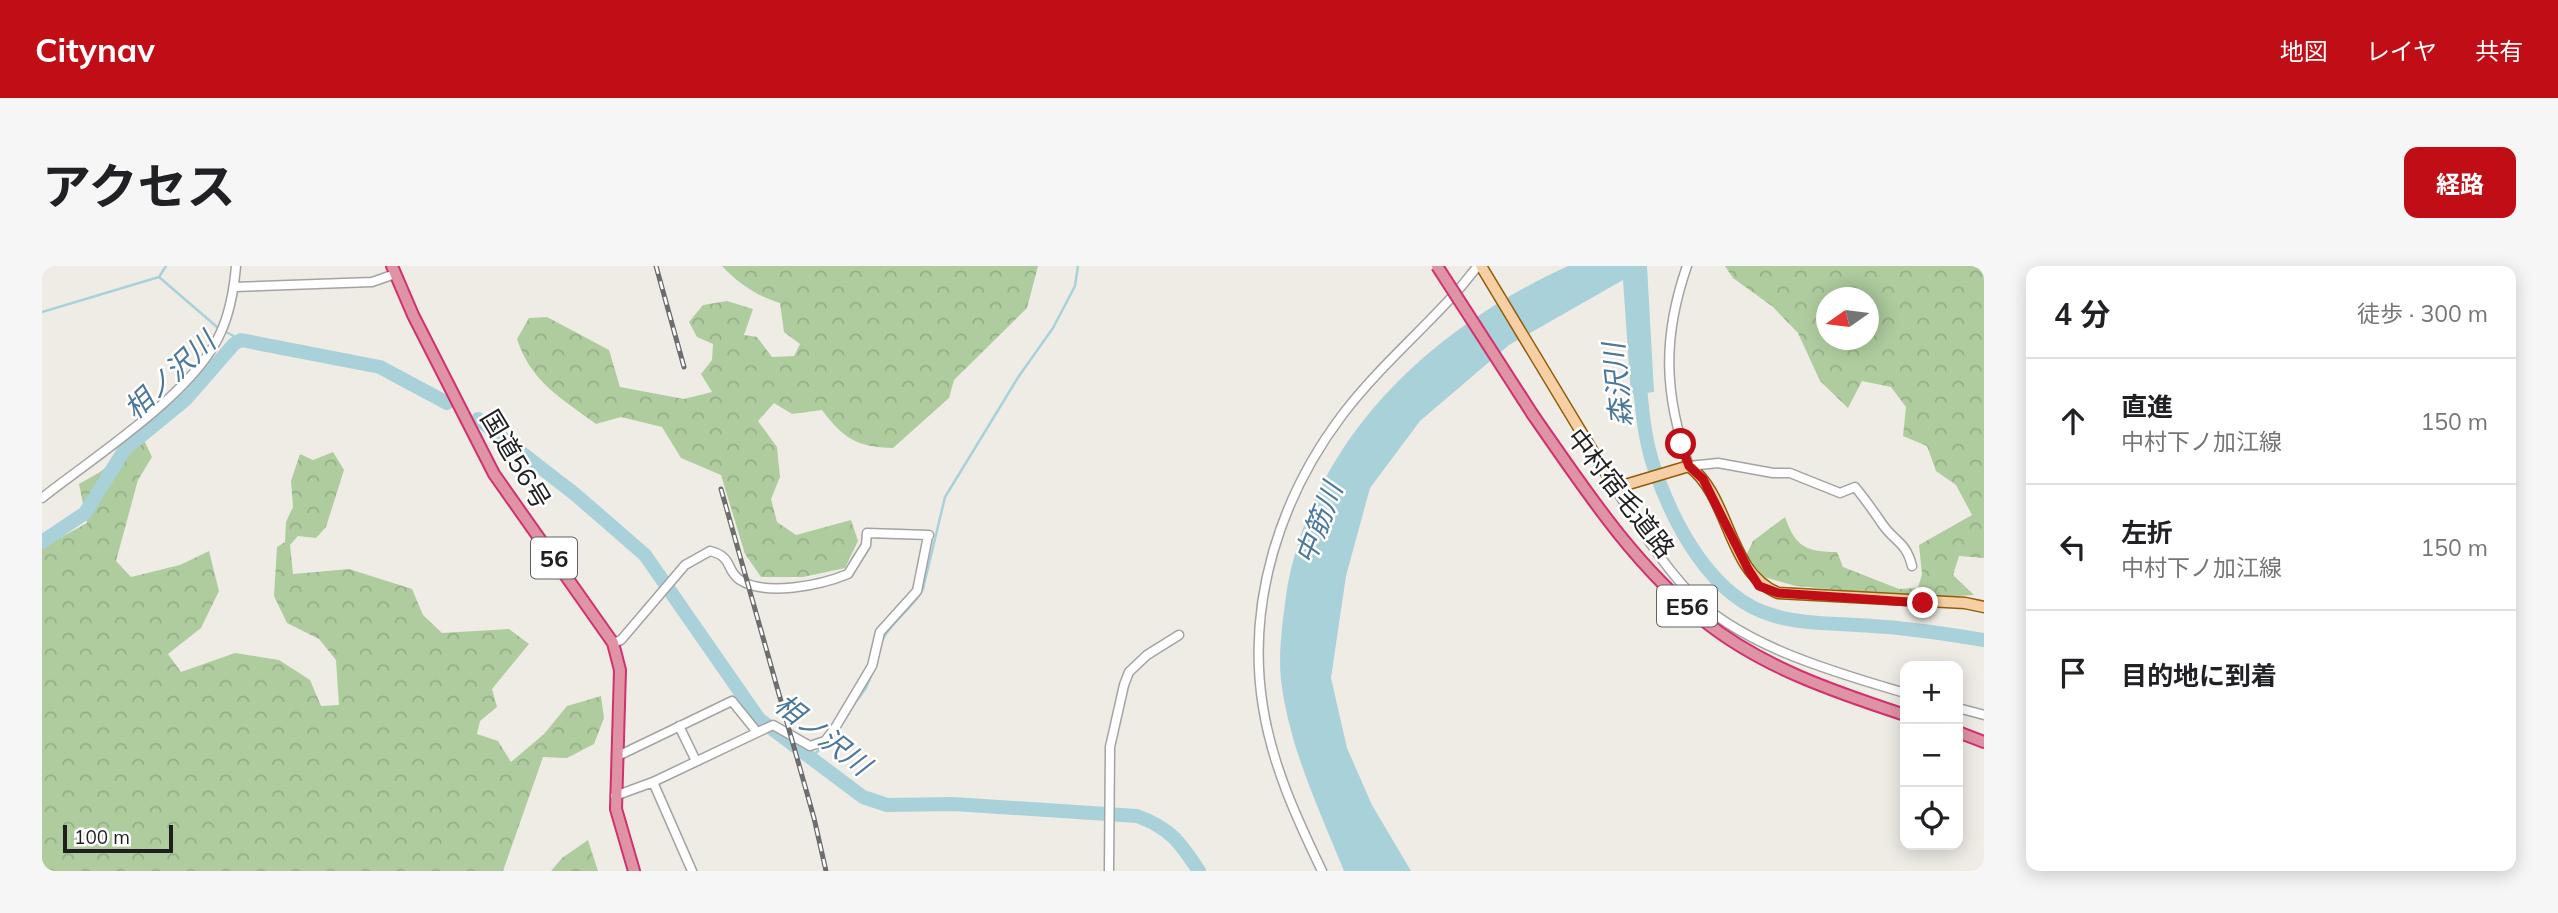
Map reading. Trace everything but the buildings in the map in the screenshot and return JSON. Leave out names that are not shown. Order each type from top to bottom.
[{"type":"highway","name":"中村宿毛道路","points":[[1437,266],[1533,415],[1612,527],[1676,597],[1704,621],[1766,661],[1811,682],[1900,713]]},
{"type":"highway","name":"国道56号","points":[[393,270],[494,474],[613,643],[620,670],[615,796],[619,825],[634,871]]},
{"type":"highway","points":[[1963,734],[1984,741]]},
{"type":"main road","points":[[1482,269],[1615,488],[1684,467],[1703,479],[1759,586],[1778,593],[1965,603],[1984,607]]},
{"type":"street","points":[[42,498],[189,379],[221,332],[234,287],[236,266]]},
{"type":"street","points":[[1687,266],[1668,347],[1673,416],[1684,467],[1718,463],[1773,473],[1790,473],[1840,493],[1855,487],[1878,513],[1883,525],[1905,546],[1912,566]]},
{"type":"street","points":[[1684,275],[1690,274],[1693,266]]},
{"type":"street","points":[[1322,871],[1292,808],[1272,748],[1263,707],[1258,652],[1267,574],[1292,501],[1313,457],[1374,376],[1482,269]]},
{"type":"street","points":[[234,287],[372,282],[393,270]]},
{"type":"street","points":[[1615,488],[1653,549],[1691,594],[1734,626],[1782,652],[1828,670],[1900,692]]},
{"type":"street","points":[[613,643],[621,640],[685,565],[710,551],[722,554],[741,581],[756,586],[808,586],[849,574],[866,545],[867,533],[929,535],[917,591],[880,632],[872,667],[825,741],[810,746],[773,724],[653,782],[615,796]]},
{"type":"street","points":[[1109,871],[1110,747],[1124,685],[1129,672],[1147,655],[1180,635]]},
{"type":"street","points":[[617,753],[622,754],[732,701],[759,731]]},
{"type":"street","points":[[1963,709],[1984,715]]},
{"type":"street","points":[[679,726],[696,761]]},
{"type":"street","points":[[653,782],[692,871]]},
{"type":"green space","points":[[722,266],[1038,266],[1027,308],[954,380],[949,398],[893,448],[870,446],[852,440],[837,428],[822,410],[792,414],[774,403],[758,421],[777,447],[780,477],[771,499],[777,522],[796,535],[851,520],[858,541],[845,568],[803,577],[761,577],[745,554],[721,475],[681,458],[662,427],[621,417],[596,424],[559,397],[539,378],[530,367],[517,339],[529,318],[547,317],[609,350],[620,387],[684,399],[712,392],[701,374],[712,360],[713,344],[697,337],[689,322],[703,305],[727,301],[753,309],[744,335],[757,337],[772,357],[794,356],[800,344],[784,332],[780,303],[749,289]]},
{"type":"green space","points":[[1725,266],[1984,266],[1984,558],[1959,556],[1953,575],[1974,595],[1900,600],[1863,592],[1796,586],[1764,577],[1746,556],[1753,541],[1785,517],[1798,541],[1810,549],[1837,552],[1843,567],[1899,589],[1918,588],[1922,574],[1919,545],[1972,515],[1956,485],[1936,471],[1927,446],[1903,436],[1906,407],[1891,387],[1862,381],[1848,408],[1820,381],[1798,333],[1773,307],[1733,278]]},
{"type":"green space","points":[[143,438],[152,457],[138,480],[116,561],[131,577],[180,565],[209,551],[219,591],[201,628],[168,654],[181,672],[235,653],[279,660],[310,680],[321,706],[339,705],[336,660],[319,639],[287,623],[274,596],[277,547],[285,542],[286,522],[293,507],[291,481],[300,454],[313,460],[333,452],[344,470],[326,527],[316,538],[298,536],[290,545],[293,574],[349,569],[412,589],[423,615],[442,633],[509,629],[529,644],[492,689],[497,707],[480,721],[477,734],[498,741],[511,762],[544,734],[567,706],[601,696],[604,718],[594,744],[567,758],[543,757],[503,871],[42,871],[42,548],[87,523],[79,484],[100,472]]},
{"type":"green space","points":[[588,840],[598,871],[551,871],[562,858]]},
{"type":"water","name":"中筋川","points":[[1568,266],[1647,266],[1654,392],[1631,395],[1623,280],[1509,345],[1420,421],[1370,488],[1346,576],[1331,678],[1347,748],[1372,805],[1411,871],[1344,871],[1298,754],[1281,680],[1285,600],[1301,534],[1323,483],[1352,436],[1387,393],[1426,355],[1471,321],[1518,291]]},
{"type":"waterway","points":[[42,312],[159,277],[166,266]]},
{"type":"waterway","points":[[882,641],[923,589],[945,497],[1019,376],[1053,328],[1075,286],[1078,266]]},
{"type":"waterway","points":[[159,277],[217,327],[241,340]]},
{"type":"waterway","name":"相ノ沢川","points":[[42,542],[85,513],[125,449],[186,399],[234,344],[241,340],[380,367],[447,403]]},
{"type":"waterway","name":"森沢川","points":[[1639,376],[1648,447],[1663,491],[1698,557],[1731,593],[1751,606],[1784,618],[1901,628],[1984,640]]},
{"type":"waterway","name":"相ノ沢川","points":[[478,419],[576,495],[645,555],[759,719],[863,797],[887,805],[953,804],[1137,816],[1173,837],[1199,871]]},
{"type":"waterway","points":[[852,707],[866,688],[876,664]]},
{"type":"waterway","points":[[811,757],[832,739],[843,721]]},
{"type":"railway","points":[[656,266],[684,367]]},
{"type":"railway","points":[[721,489],[814,818],[826,871]]},
{"type":"route","points":[[1681,444],[1689,466],[1703,479],[1759,586],[1778,593],[1804,596],[1923,603]]}]
